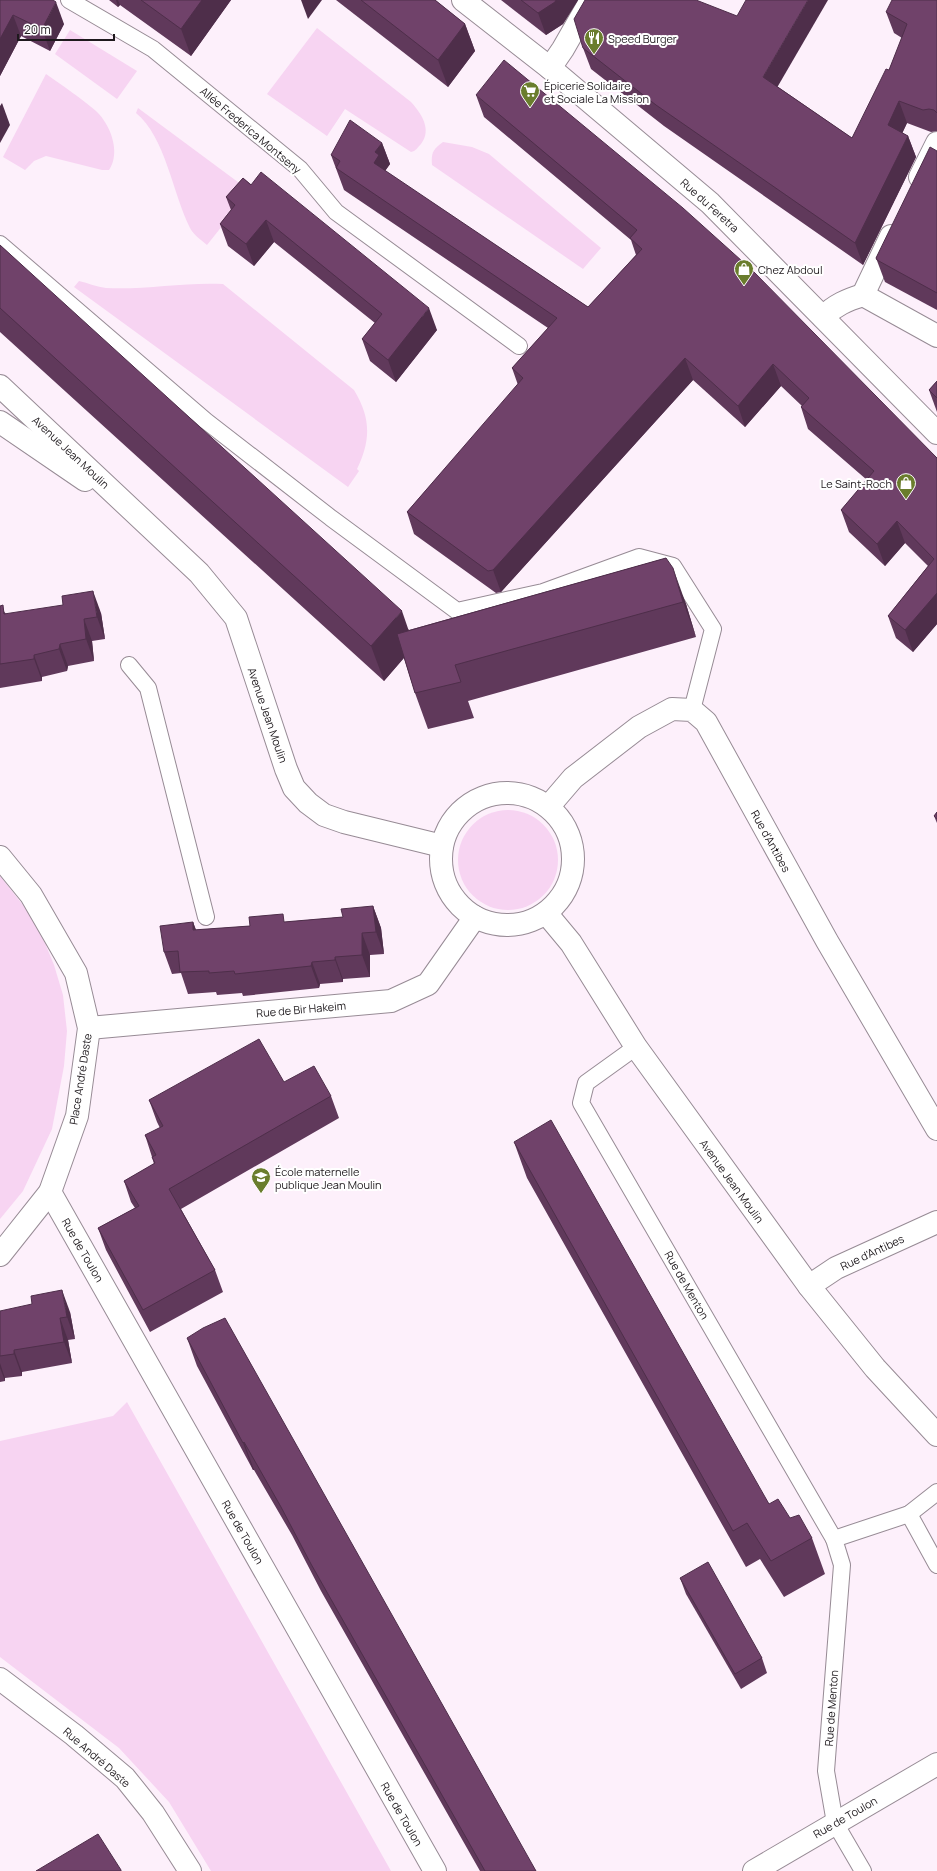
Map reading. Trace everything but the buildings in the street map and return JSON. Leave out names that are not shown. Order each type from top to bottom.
[{"type":"street","name":"Rue du Feretra","points":[[463,0],[550,68],[710,203],[937,433]]},
{"type":"street","points":[[550,68],[563,49],[591,0]]},
{"type":"street","points":[[913,192],[937,143]]},
{"type":"street","points":[[864,295],[899,220]]},
{"type":"street","points":[[823,317],[832,308],[847,300],[864,295],[937,336]]},
{"type":"street","name":"Avenue Jean Moulin","points":[[0,386],[199,572],[236,618],[286,769],[294,788],[324,815],[344,822],[442,846]]},
{"type":"street","name":"Avenue Jean Moulin","points":[[0,422],[142,518]]},
{"type":"street","points":[[549,806],[573,778],[638,727],[672,709],[692,710]]},
{"type":"street","name":"Rue d'Antibes","points":[[692,710],[706,722],[827,941],[937,1129]]},
{"type":"street","points":[[514,792],[532,797],[549,806],[561,819],[570,834],[574,851],[574,869],[568,886],[559,901],[546,913],[529,922],[511,925],[493,924],[475,917],[462,907],[451,895],[444,879],[441,863],[442,846],[448,827],[460,811],[476,799],[495,793],[514,792]]},
{"type":"street","name":"Place André Daste","points":[[0,858],[31,895],[76,973],[89,1028],[77,1116],[50,1192],[0,1255]]},
{"type":"street","name":"Avenue Jean Moulin","points":[[546,913],[570,943],[636,1047],[809,1286],[875,1368],[937,1435]]},
{"type":"street","name":"Rue de Bir Hakeim","points":[[89,1028],[391,1001],[428,984],[475,917]]},
{"type":"street","name":"Rue de Toulon","points":[[50,1192],[435,1871]]},
{"type":"street","name":"Rue d'Antibes","points":[[809,1286],[836,1268],[937,1222]]},
{"type":"street","name":"Rue André Daste","points":[[0,1679],[74,1735],[125,1778],[153,1813],[190,1871]]},
{"type":"street","name":"Rue de Toulon","points":[[754,1871],[937,1764]]},
{"type":"lane","name":"Allée Frederica Montseny","points":[[69,0],[153,49],[300,169],[336,212],[519,346]]},
{"type":"lane","points":[[0,244],[206,421],[331,518],[457,611],[543,592],[639,556],[673,566],[713,629],[692,710]]},
{"type":"lane","points":[[129,665],[148,688],[206,917]]},
{"type":"lane","name":"Rue de Menton","points":[[636,1047],[586,1082],[581,1103],[834,1539],[842,1565],[826,1771],[835,1823],[863,1871]]},
{"type":"lane","points":[[834,1539],[909,1514],[937,1492]]},
{"type":"lane","points":[[909,1514],[937,1565]]},
{"type":"shaded area","points":[[317,28],[411,102],[422,117],[426,128],[424,139],[415,150],[411,152],[345,109],[327,136],[267,94]]},
{"type":"shaded area","points":[[70,30],[137,71],[117,99],[55,54]]},
{"type":"shaded area","points":[[46,74],[96,111],[106,124],[113,139],[114,148],[113,163],[109,170],[102,170],[46,156],[34,161],[25,170],[3,157]]},
{"type":"shaded area","points":[[138,108],[250,191],[207,245],[195,235],[190,228],[168,166],[154,136],[146,123],[136,113]]},
{"type":"shaded area","points":[[443,142],[472,147],[489,154],[601,248],[583,269],[432,165],[433,152]]},
{"type":"shaded area","points":[[79,281],[106,288],[223,284],[354,390],[364,410],[367,439],[362,458],[357,469],[359,471],[348,487],[74,287]]},
{"type":"shaded area","points":[[508,810],[518,811],[536,818],[550,832],[557,850],[557,870],[550,888],[536,902],[518,909],[508,910],[498,909],[480,902],[466,888],[459,870],[458,860],[459,850],[466,832],[480,818],[498,811]]},
{"type":"shaded area","points":[[0,876],[26,909],[45,943],[54,965],[63,995],[67,1031],[64,1066],[52,1129],[23,1191],[0,1219]]},
{"type":"shaded area","points":[[127,1402],[391,1871],[211,1871],[169,1802],[119,1748],[0,1657],[0,1441],[113,1416]]},
{"type":"place","name":"Speed Burger","points":[[594,55]]},
{"type":"place","name":"Épicerie Solidaire et Sociale La Mission","points":[[530,108]]},
{"type":"place","name":"Chez Abdoul","points":[[744,286]]},
{"type":"place","name":"Le Saint-Roch","points":[[906,500]]},
{"type":"place","name":"École maternelle publique Jean Moulin","points":[[261,1194]]}]
